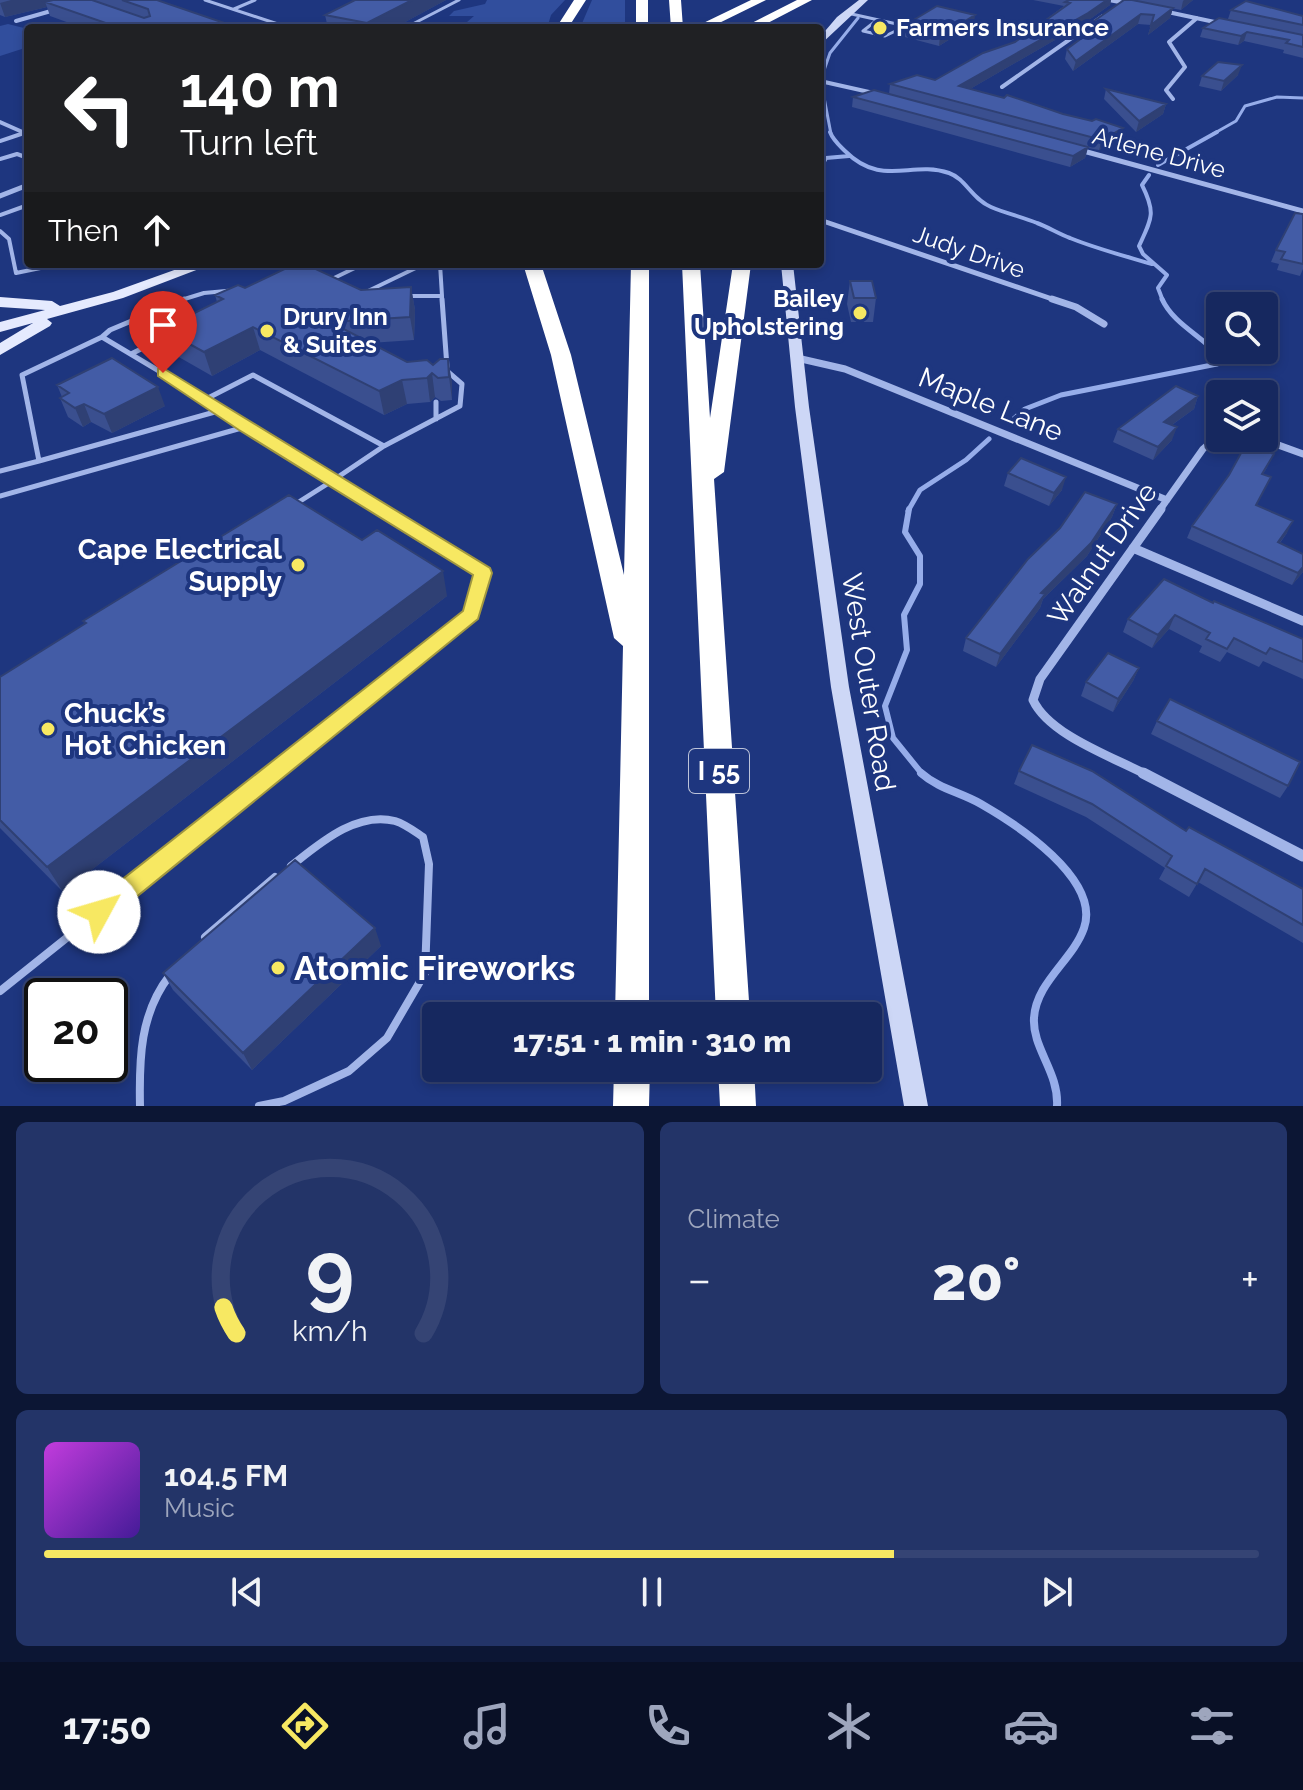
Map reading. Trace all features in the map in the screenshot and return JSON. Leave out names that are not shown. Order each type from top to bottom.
[{"type":"highway","points":[[568,24],[580,0]]},
{"type":"highway","points":[[642,0],[642,24]]},
{"type":"highway","points":[[675,0],[677,24]]},
{"type":"highway","points":[[706,24],[760,0]]},
{"type":"highway","points":[[773,16],[786,0]]},
{"type":"highway","points":[[756,24],[807,0]]},
{"type":"highway","points":[[786,24],[807,0]]},
{"type":"highway","points":[[533,268],[561,355],[636,676]]},
{"type":"highway","points":[[632,1002],[640,268]]},
{"type":"highway","name":"I 55","points":[[691,268],[732,1002]]},
{"type":"highway","points":[[705,526],[741,268]]},
{"type":"highway","points":[[631,1106],[632,1082]]},
{"type":"highway","points":[[737,1082],[738,1106]]},
{"type":"main road","points":[[0,327],[84,304],[193,268]]},
{"type":"main road","points":[[0,302],[45,307],[84,304]]},
{"type":"main road","points":[[0,350],[47,321],[84,304]]},
{"type":"street","points":[[824,38],[864,0]]},
{"type":"street","points":[[1109,0],[1137,6]]},
{"type":"street","points":[[1002,87],[1122,3]]},
{"type":"street","points":[[16,21],[67,6]]},
{"type":"street","points":[[1152,9],[1226,24]]},
{"type":"street","points":[[1173,99],[1166,90],[1185,67],[1169,42],[1197,18]]},
{"type":"street","points":[[824,82],[888,97]]},
{"type":"street","points":[[0,122],[24,133]]},
{"type":"street","name":"Arlene Drive","points":[[1063,145],[1303,211]]},
{"type":"street","points":[[0,196],[24,187]]},
{"type":"street","name":"Judy Drive","points":[[824,221],[1076,307],[1104,324]]},
{"type":"street","name":"West Outer Road","points":[[787,268],[840,687],[916,1106]]},
{"type":"street","name":"Maple Lane","points":[[797,358],[845,369],[1167,500]]},
{"type":"street","points":[[1278,445],[1303,454]]},
{"type":"street","name":"Walnut Drive","points":[[1206,446],[1036,686],[1033,693],[1035,707],[1047,721],[1064,732],[1303,856]]},
{"type":"street","points":[[1133,548],[1303,621]]},
{"type":"lane","points":[[205,0],[278,24]]},
{"type":"lane","points":[[234,9],[255,0]]},
{"type":"lane","points":[[413,24],[459,0]]},
{"type":"lane","points":[[847,13],[906,26],[885,36],[863,31],[877,20]]},
{"type":"lane","points":[[0,141],[24,135]]},
{"type":"lane","points":[[0,159],[17,154],[24,157]]},
{"type":"lane","points":[[0,215],[24,206]]},
{"type":"lane","points":[[0,231],[9,239],[16,273],[40,268]]},
{"type":"lane","points":[[333,289],[323,283],[355,268]]},
{"type":"lane","points":[[368,298],[357,297],[416,268]]},
{"type":"lane","points":[[292,506],[384,446],[460,406],[462,384],[447,371],[440,268]]},
{"type":"lane","points":[[39,461],[22,375],[102,337],[110,330],[190,297],[225,289],[251,291]]},
{"type":"lane","points":[[395,297],[442,296]]},
{"type":"lane","points":[[131,354],[183,328]]},
{"type":"lane","points":[[0,991],[471,614],[483,573],[102,337]]},
{"type":"lane","points":[[439,379],[447,371]]},
{"type":"lane","points":[[206,399],[253,375],[384,446]]},
{"type":"lane","points":[[436,402],[436,419]]},
{"type":"lane","points":[[0,471],[222,410]]},
{"type":"lane","points":[[0,496],[245,427]]},
{"type":"lane","points":[[201,941],[270,881],[327,840],[368,820],[395,820],[423,837],[429,864],[425,973],[387,1038],[349,1071],[284,1101],[259,1106]]},
{"type":"lane","points":[[140,1106],[139,1059],[151,1011],[165,980],[174,970]]},
{"type":"shaded area","points":[[487,0],[565,0],[551,15],[548,24],[465,24],[474,16],[449,16],[454,11],[485,4]]},
{"type":"shaded area","points":[[592,0],[625,0],[625,24],[582,24]]},
{"type":"shaded area","points":[[8,24],[24,28],[24,48],[0,56],[0,26]]},
{"type":"building","points":[[92,0],[144,18],[150,16],[148,9],[122,0],[157,0],[227,24],[108,24],[45,2]]},
{"type":"building","points":[[355,0],[412,0],[367,23],[325,15]]},
{"type":"building","points":[[1107,0],[959,86],[1004,98],[1007,95],[1063,114],[1092,121],[1096,119],[1123,128],[1102,140],[890,84],[917,75],[935,80],[983,53],[1015,42],[1070,3],[1065,2]]},
{"type":"building","points":[[1124,0],[1173,8],[1151,25],[1154,15],[1141,14],[1076,61],[1067,49],[1098,26],[1094,21]]},
{"type":"building","points":[[1246,1],[1303,16],[1303,25],[1231,10]]},
{"type":"building","points":[[937,6],[975,15],[940,36],[902,27]]},
{"type":"building","points":[[1219,18],[1303,35],[1303,47],[1286,43],[1289,40],[1247,32],[1241,36],[1203,28]]},
{"type":"building","points":[[1218,62],[1242,65],[1224,81],[1202,76]]},
{"type":"building","points":[[1106,89],[1166,104],[1139,121]]},
{"type":"building","points":[[874,90],[1088,147],[1073,156],[853,97]]},
{"type":"building","points":[[1295,213],[1303,214],[1303,264],[1281,259],[1285,252],[1276,250]]},
{"type":"building","points":[[287,268],[314,268],[361,290],[411,287],[410,317],[330,322],[407,362],[427,360],[433,365],[440,359],[448,359],[449,377],[438,378],[432,373],[427,378],[402,380],[379,391],[253,327],[204,352],[162,329],[223,299],[215,295],[238,285],[245,288]]},
{"type":"building","points":[[850,281],[872,281],[876,298],[854,298]]},
{"type":"building","points":[[112,358],[158,387],[104,414],[84,404],[75,408],[60,398],[69,393],[57,385]]},
{"type":"building","points":[[1176,386],[1198,396],[1164,422],[1177,427],[1158,447],[1118,429]]},
{"type":"building","points":[[1242,452],[1274,454],[1262,474],[1271,477],[1256,505],[1293,521],[1278,542],[1303,554],[1303,567],[1298,573],[1192,526]]},
{"type":"building","points":[[1021,458],[1066,477],[1054,493],[1008,473]]},
{"type":"building","points":[[1085,492],[1117,504],[1091,543],[1041,593],[1045,594],[1000,654],[966,638],[1028,559],[1060,528]]},
{"type":"building","points":[[289,495],[362,540],[377,530],[443,571],[47,867],[0,820],[0,677],[86,623],[83,621]]},
{"type":"building","points":[[1164,579],[1213,603],[1303,639],[1303,662],[1270,648],[1266,654],[1234,638],[1227,649],[1206,639],[1210,633],[1175,615],[1158,635],[1128,619]]},
{"type":"building","points":[[1108,653],[1139,668],[1118,699],[1086,682]]},
{"type":"building","points":[[1170,699],[1300,762],[1288,786],[1157,721]]},
{"type":"building","points":[[1032,745],[1092,771],[1186,831],[1189,827],[1303,889],[1303,925],[1205,869],[1197,884],[1166,866],[1172,856],[1092,804],[1019,771]]},
{"type":"building","name":"Atomic Fireworks","points":[[295,860],[375,928],[243,1053],[163,973]]},
{"type":"waterway","points":[[824,70],[830,53],[858,18]]},
{"type":"waterway","points":[[824,97],[831,134]]},
{"type":"waterway","points":[[1213,134],[1236,121],[1245,106],[1277,97],[1303,98]]},
{"type":"waterway","points":[[1158,165],[1217,132]]},
{"type":"waterway","points":[[831,134],[845,151],[872,168],[949,173],[991,207],[1090,246],[1152,264]]},
{"type":"waterway","points":[[824,162],[826,158],[849,156]]},
{"type":"waterway","points":[[1149,175],[1142,185],[1151,216],[1139,246],[1143,254],[1167,275],[1158,288],[1163,300]]},
{"type":"waterway","points":[[1009,423],[1025,409],[1061,395],[1217,364],[1221,358],[1181,323],[1163,300]]},
{"type":"waterway","points":[[909,509],[920,490],[966,460],[989,439]]},
{"type":"waterway","points":[[909,509],[905,532],[920,556],[920,584],[904,615],[907,650],[885,706],[893,738],[922,774]]},
{"type":"waterway","points":[[922,774],[981,804],[1033,839],[1052,855],[1080,891],[1086,909],[1084,928],[1079,940],[1041,993],[1034,1018],[1037,1040],[1054,1082],[1057,1106]]},
{"type":"place","name":"Farmers Insurance","points":[[880,28]]},
{"type":"place","name":"Bailey Upholstering","points":[[860,313]]},
{"type":"place","name":"Drury Inn & Suites","points":[[267,331]]},
{"type":"place","name":"Cape Electrical Supply","points":[[298,565]]},
{"type":"place","name":"Chuck’s Hot Chicken","points":[[48,729]]},
{"type":"place","name":"Atomic Fireworks","points":[[278,968]]},
{"type":"route","points":[[99,912],[471,614],[483,573],[163,373]]}]
